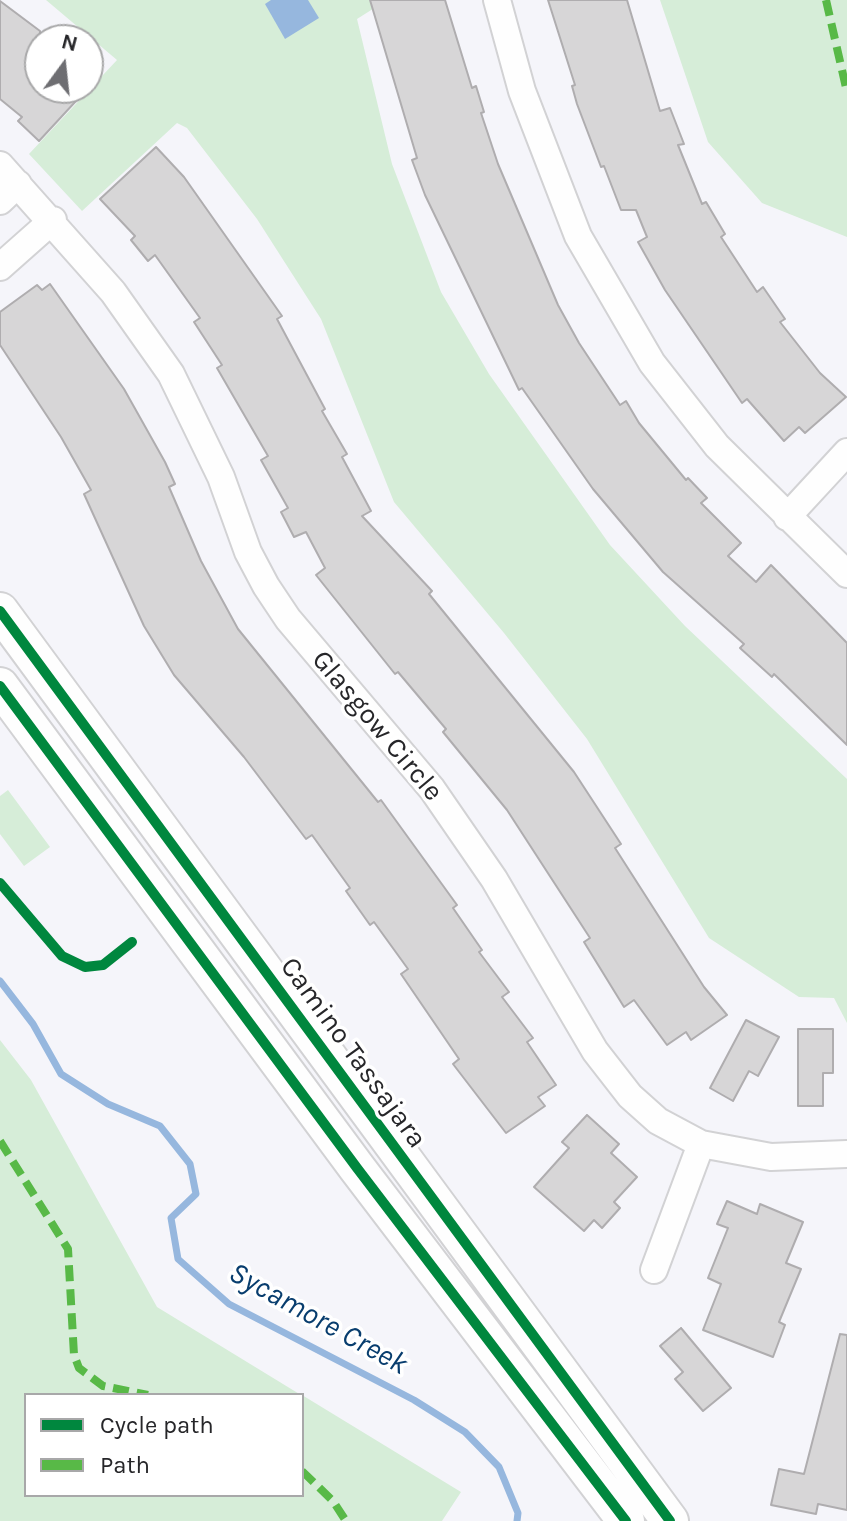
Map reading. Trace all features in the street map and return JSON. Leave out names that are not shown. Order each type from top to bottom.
[{"type":"main road","name":"Camino Tassajara","points":[[0,611],[670,1521]]},
{"type":"main road","points":[[0,686],[357,1168],[626,1521]]},
{"type":"street","points":[[497,0],[522,91],[578,236],[652,363],[717,446],[847,574]]},
{"type":"street","name":"Glasgow Circle","points":[[0,165],[9,192],[53,220],[113,292],[171,374],[221,477],[248,552],[288,619],[432,789],[494,879],[595,1051],[630,1096],[658,1121],[701,1144],[771,1157],[847,1154]]},
{"type":"street","points":[[0,267],[53,220]]},
{"type":"street","points":[[787,517],[847,452]]},
{"type":"street","points":[[654,1270],[701,1144]]},
{"type":"green space","points":[[46,0],[387,0],[357,19],[392,164],[441,292],[489,374],[610,545],[685,626],[847,779],[847,1023],[834,998],[799,997],[709,938],[587,739],[504,633],[394,502],[321,319],[257,219],[187,128],[177,123],[82,211],[29,154],[76,104],[104,104],[104,74],[117,60],[104,49],[104,24],[74,24]]},
{"type":"green space","points":[[660,0],[847,0],[847,237],[762,203],[708,142]]},
{"type":"green space","points":[[8,790],[50,847],[24,866],[0,834],[0,796]]},
{"type":"green space","points":[[0,1040],[31,1080],[157,1307],[298,1393],[24,1393],[24,1497],[304,1497],[304,1396],[461,1492],[442,1521],[0,1521]]},
{"type":"water","points":[[271,0],[308,0],[319,18],[285,39],[265,4]]},
{"type":"building","points":[[370,0],[445,0],[472,88],[476,86],[484,112],[481,113],[498,164],[558,305],[579,343],[620,405],[626,401],[639,423],[686,480],[688,478],[707,498],[701,503],[741,543],[728,556],[756,582],[771,565],[847,643],[847,745],[774,674],[772,677],[740,648],[744,644],[663,572],[593,489],[522,388],[519,390],[425,195],[412,160],[417,158]]},
{"type":"building","points":[[548,0],[627,0],[660,111],[670,108],[684,144],[678,145],[702,204],[706,202],[725,234],[721,237],[757,292],[763,287],[785,319],[780,322],[820,373],[846,397],[805,433],[799,427],[784,441],[747,399],[742,403],[665,290],[638,242],[647,237],[636,210],[621,210],[604,166],[601,167],[577,104],[572,86],[575,85]]},
{"type":"building","points":[[0,1],[31,24],[24,24],[24,104],[73,104],[39,141],[18,121],[22,117],[0,99]]},
{"type":"building","points":[[156,147],[184,177],[282,316],[277,319],[325,409],[322,411],[347,454],[342,457],[371,511],[362,516],[432,591],[429,594],[574,772],[621,844],[615,848],[704,987],[727,1015],[691,1040],[686,1032],[667,1045],[634,1000],[624,1007],[584,942],[590,938],[507,810],[443,732],[446,729],[398,672],[395,674],[316,575],[325,568],[306,532],[294,537],[281,512],[288,508],[261,460],[268,456],[217,368],[222,365],[194,322],[200,318],[155,255],[148,261],[131,240],[135,236],[100,199]]},
{"type":"building","points":[[50,284],[124,389],[165,462],[175,484],[169,487],[201,561],[238,629],[378,802],[381,800],[457,905],[453,908],[482,950],[479,952],[509,992],[502,997],[533,1038],[527,1042],[556,1085],[538,1097],[545,1106],[506,1133],[453,1064],[459,1059],[401,974],[408,969],[374,922],[370,925],[346,891],[350,888],[312,835],[306,839],[244,757],[174,675],[144,626],[84,494],[91,490],[61,437],[0,345],[0,312],[37,285],[42,290]]},
{"type":"building","points":[[746,1020],[779,1037],[758,1076],[749,1071],[733,1101],[710,1088]]},
{"type":"building","points":[[798,1029],[833,1029],[833,1073],[823,1073],[823,1106],[798,1106]]},
{"type":"building","points":[[587,1115],[619,1144],[611,1153],[637,1177],[614,1202],[620,1208],[602,1228],[594,1220],[584,1231],[534,1187],[569,1148],[562,1142]]},
{"type":"building","points":[[727,1201],[757,1214],[760,1204],[803,1222],[786,1263],[801,1269],[779,1322],[785,1325],[773,1357],[703,1330],[721,1284],[708,1278],[728,1228],[717,1224]]},
{"type":"building","points":[[681,1328],[731,1388],[703,1411],[675,1379],[683,1372],[660,1346]]},
{"type":"building","points":[[840,1334],[847,1335],[847,1510],[818,1504],[816,1514],[771,1505],[779,1469],[804,1474]]},
{"type":"waterway","name":"Sycamore Creek","points":[[0,981],[33,1024],[61,1074],[108,1104],[160,1126],[190,1164],[196,1194],[171,1218],[178,1259],[229,1304],[414,1400],[465,1432],[499,1467],[518,1513],[517,1521]]},
{"type":"marked path","points":[[826,0],[847,92]]},
{"type":"marked path","points":[[0,1141],[68,1249],[74,1355],[79,1368],[103,1386],[138,1393]]},
{"type":"marked path","points":[[304,1473],[333,1501],[346,1521]]},
{"type":"cycle path","points":[[0,611],[670,1521]]},
{"type":"cycle path","points":[[0,686],[357,1168],[626,1521]]},
{"type":"cycle path","points":[[0,883],[62,956],[85,967],[103,965],[132,942]]}]
